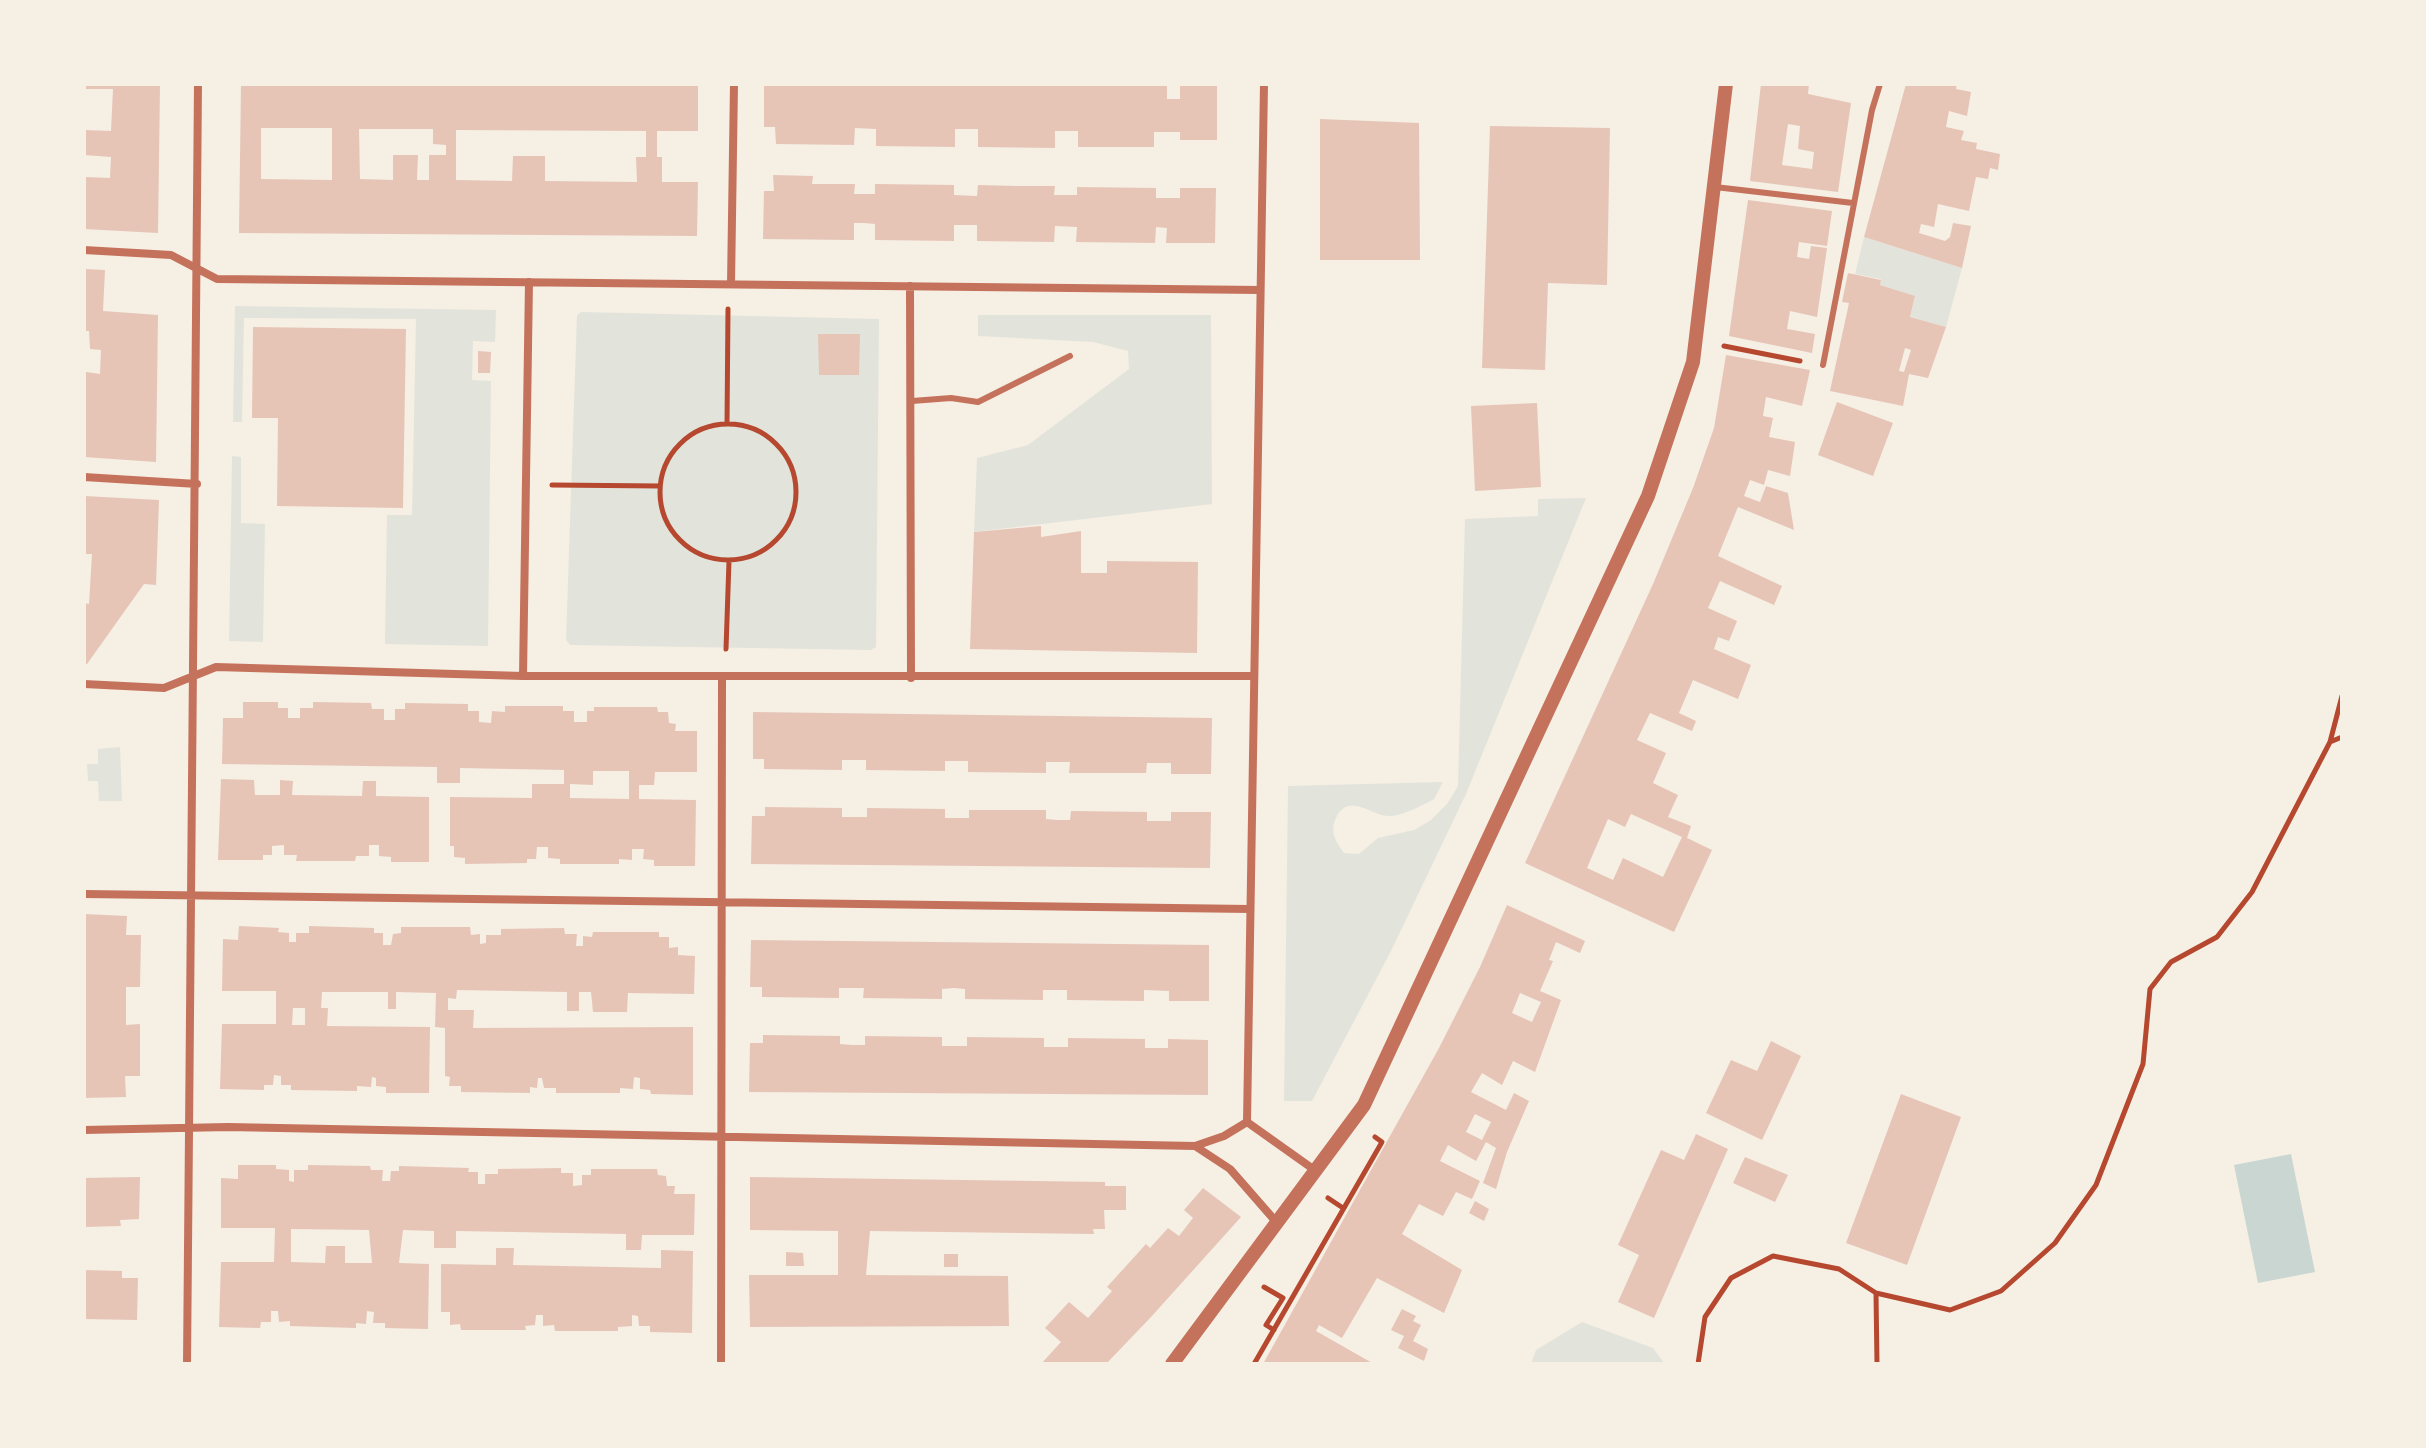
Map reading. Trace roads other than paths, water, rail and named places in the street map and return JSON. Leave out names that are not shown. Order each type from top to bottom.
[{"type":"street","points":[[187,1364],[197,484],[194,267],[198,84]]},
{"type":"street","points":[[731,284],[734,84]]},
{"type":"street","points":[[1247,1122],[1264,84]]},
{"type":"street","points":[[1172,1364],[1364,1105],[1635,525],[1693,362],[1726,84]]},
{"type":"street","points":[[84,250],[171,255],[217,279],[1260,290]]},
{"type":"street","points":[[523,676],[529,282]]},
{"type":"street","points":[[910,286],[911,678]]},
{"type":"street","points":[[84,477],[197,484]]},
{"type":"street","points":[[84,684],[164,688],[216,667],[722,678],[1254,676]]},
{"type":"street","points":[[721,1364],[722,678]]},
{"type":"street","points":[[84,894],[1250,909]]},
{"type":"street","points":[[1247,1122],[1316,1171]]},
{"type":"street","points":[[84,1130],[190,1127],[1195,1146],[1224,1136],[1247,1122]]},
{"type":"street","points":[[1195,1146],[1230,1169],[1278,1224]]},
{"type":"lane","points":[[1823,365],[1853,203],[1880,84]]},
{"type":"lane","points":[[1715,187],[1853,203]]},
{"type":"lane","points":[[912,401],[951,398],[978,402],[1070,356]]}]
